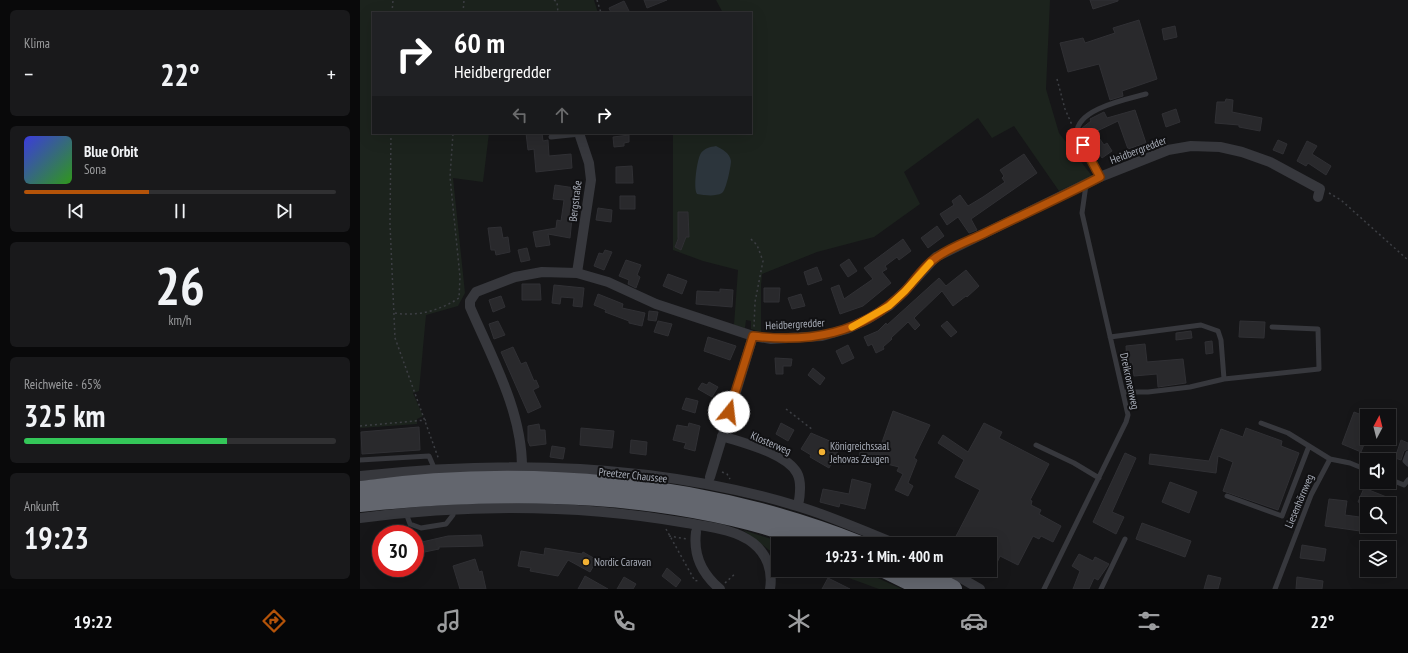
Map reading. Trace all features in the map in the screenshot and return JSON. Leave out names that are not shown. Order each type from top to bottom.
[{"type":"highway","name":"Preetzer Chaussee","points":[[360,490],[402,485],[500,480],[618,486],[698,497],[738,506],[819,529],[840,537]]},
{"type":"highway","points":[[360,503],[496,494],[600,498],[668,506],[715,515],[770,527],[801,537]]},
{"type":"highway","points":[[900,577],[925,589]]},
{"type":"highway","points":[[930,577],[953,589]]},
{"type":"street","name":"Bergstraße","points":[[577,273],[591,180],[589,162],[579,134]]},
{"type":"street","name":"Heidbergredder","points":[[522,467],[519,431],[509,399],[470,308],[470,301],[476,292],[515,277],[542,272],[577,273],[608,282],[656,304],[753,336],[771,339],[822,336],[847,329],[868,319],[889,306],[936,257],[1100,177],[1168,150],[1191,146],[1220,147],[1242,152],[1270,162],[1319,193]]},
{"type":"street","points":[[711,473],[753,336]]},
{"type":"street","name":"Klosterweg","points":[[722,436],[780,458],[791,464],[798,474],[798,506]]},
{"type":"street","name":"Preetzer Chaussee","points":[[360,476],[439,470],[522,467],[613,472],[668,478],[724,488],[798,506],[878,537]]},
{"type":"street","points":[[360,518],[453,509],[534,509],[602,512],[661,519],[729,532],[747,540],[764,555],[771,576],[770,589]]},
{"type":"street","points":[[695,536],[697,558],[708,578],[720,589]]},
{"type":"street","points":[[959,577],[980,589]]},
{"type":"lane","points":[[1100,177],[1077,135],[1076,129],[1097,108],[1146,94]]},
{"type":"lane","points":[[551,137],[572,134]]},
{"type":"lane","name":"Dreikronenweg","points":[[1044,589],[1099,478],[1128,415],[1082,213],[1086,185]]},
{"type":"lane","points":[[1110,337],[1201,325],[1209,327],[1218,331],[1221,340],[1224,379]]},
{"type":"lane","points":[[1123,392],[1148,392],[1190,387],[1224,379],[1319,369],[1318,329],[1272,328]]},
{"type":"lane","points":[[1261,423],[1288,433],[1330,459],[1350,463],[1360,467]]},
{"type":"lane","points":[[1036,445],[1074,463],[1099,478]]},
{"type":"lane","points":[[1227,496],[1282,516],[1309,446]]},
{"type":"lane","points":[[1408,453],[1405,462],[1408,464]]},
{"type":"lane","points":[[360,460],[429,456],[439,470]]},
{"type":"lane","name":"Liesenhörnweg","points":[[1275,589],[1311,495],[1330,459]]},
{"type":"lane","points":[[1396,480],[1406,482]]},
{"type":"lane","points":[[406,513],[410,524],[421,528],[446,524],[453,515],[453,509]]},
{"type":"lane","points":[[1101,589],[1125,540]]},
{"type":"path","points":[[392,12],[393,0]]},
{"type":"path","points":[[463,12],[464,0]]},
{"type":"path","points":[[554,0],[557,2],[558,12]]},
{"type":"path","points":[[597,0],[601,12]]},
{"type":"path","points":[[1057,79],[1071,124],[1076,129]]},
{"type":"path","points":[[391,134],[390,224],[396,338],[426,420],[439,470]]},
{"type":"path","points":[[394,313],[407,316],[444,307],[460,298],[460,277],[450,177],[453,134]]},
{"type":"path","points":[[1319,193],[1341,200],[1408,260]]},
{"type":"path","points":[[751,239],[757,245],[762,261],[755,302],[753,336]]},
{"type":"path","points":[[786,409],[813,430]]},
{"type":"path","points":[[360,426],[426,420]]},
{"type":"path","points":[[711,473],[728,474],[733,485]]},
{"type":"path","points":[[664,524],[669,536],[695,582],[708,578]]},
{"type":"path","points":[[669,536],[695,536]]},
{"type":"path","points":[[720,589],[736,574]]},
{"type":"shaded area","points":[[360,0],[594,0],[598,12],[372,12],[372,134],[489,134],[483,182],[453,178],[465,293],[458,306],[426,315],[419,391],[413,393],[423,416],[417,419],[417,424],[360,428]]},
{"type":"shaded area","points":[[716,0],[1050,0],[1046,89],[1059,133],[1092,176],[1059,191],[1014,126],[992,138],[978,118],[904,172],[920,204],[874,237],[817,252],[762,274],[761,332],[751,329],[751,321],[746,320],[745,328],[734,325],[738,270],[703,261],[673,250],[673,134],[752,134],[752,12],[722,12]],"holes":[[[678,212],[688,212],[689,237],[686,237],[681,250],[675,247],[678,237]]]},
{"type":"shaded area","points":[[716,146],[727,154],[731,161],[724,191],[716,195],[697,194],[695,180],[701,153],[710,147]]},
{"type":"shaded area","points":[[743,530],[771,539],[771,551]]},
{"type":"shaded area","points":[[846,577],[875,577],[902,589],[879,589]]},
{"type":"building","points":[[644,0],[667,0],[647,8]]},
{"type":"building","points":[[1090,0],[1118,0],[1118,1],[1093,9]]},
{"type":"building","points":[[624,1],[630,12],[611,12],[609,8]]},
{"type":"building","points":[[1139,20],[1157,79],[1122,91],[1123,96],[1110,100],[1099,64],[1068,72],[1060,43],[1083,38],[1085,43],[1115,33],[1113,28]]},
{"type":"building","points":[[1175,26],[1177,37],[1164,40],[1162,29]]},
{"type":"building","points":[[1226,99],[1233,100],[1232,112],[1262,118],[1260,131],[1239,127],[1239,125],[1215,123],[1217,102],[1225,102]]},
{"type":"building","points":[[1176,109],[1180,122],[1166,127],[1162,114]]},
{"type":"building","points":[[1135,110],[1146,143],[1128,149],[1118,121],[1095,132],[1104,145],[1107,143],[1112,151],[1102,158],[1082,128],[1091,121],[1090,119],[1104,112],[1107,118]]},
{"type":"building","points":[[526,134],[542,134],[543,141],[548,140],[549,156],[571,154],[572,168],[536,172],[534,149],[528,150]]},
{"type":"building","points":[[629,135],[629,142],[624,143],[624,146],[614,147],[613,137]]},
{"type":"building","points":[[1278,140],[1287,144],[1283,154],[1273,150]]},
{"type":"building","points":[[1307,141],[1317,146],[1312,154],[1331,166],[1326,175],[1308,163],[1306,166],[1297,161]]},
{"type":"building","points":[[1024,154],[1037,173],[971,219],[977,230],[969,233],[958,217],[947,225],[940,214],[954,205],[952,201],[960,195],[968,206],[983,197],[1005,182],[1002,178],[1004,176],[1000,170]]},
{"type":"building","points":[[632,166],[633,183],[616,183],[616,167]]},
{"type":"building","points":[[555,185],[575,188],[570,238],[548,234],[550,245],[536,247],[533,232],[556,228],[557,220],[561,221],[564,200],[553,199]]},
{"type":"building","points":[[620,196],[635,196],[635,209],[620,209]]},
{"type":"building","points":[[598,208],[612,210],[611,222],[596,220]]},
{"type":"building","points":[[678,212],[688,212],[689,237],[686,237],[681,250],[675,247],[678,239]]},
{"type":"building","points":[[937,226],[944,236],[928,248],[921,238]]},
{"type":"building","points":[[501,227],[503,238],[508,237],[510,252],[496,255],[495,250],[491,250],[488,228]]},
{"type":"building","points":[[903,239],[911,251],[899,260],[897,257],[885,266],[887,269],[882,272],[891,283],[863,306],[840,314],[831,288],[839,285],[844,299],[873,279],[864,268]]},
{"type":"building","points":[[527,248],[530,260],[521,262],[518,250]]},
{"type":"building","points":[[605,250],[612,252],[604,270],[594,266],[599,253],[603,254]]},
{"type":"building","points":[[849,259],[857,271],[848,277],[840,265]]},
{"type":"building","points":[[626,260],[641,265],[637,275],[640,277],[636,288],[628,284],[629,280],[619,276]]},
{"type":"building","points":[[817,267],[822,280],[808,285],[804,272]]},
{"type":"building","points":[[966,270],[979,286],[967,297],[966,296],[953,306],[942,291],[914,318],[920,325],[915,330],[908,322],[883,347],[884,349],[876,353],[872,344],[868,346],[864,337],[878,331],[886,323],[887,325],[939,278],[946,286]]},
{"type":"building","points":[[668,274],[687,281],[682,294],[663,286]]},
{"type":"building","points":[[522,284],[540,284],[541,300],[522,300]]},
{"type":"building","points":[[554,285],[584,288],[582,307],[573,306],[574,298],[561,297],[560,304],[552,303]]},
{"type":"building","points":[[764,288],[780,288],[779,302],[764,302]]},
{"type":"building","points":[[720,289],[733,290],[732,307],[696,304],[697,291],[720,292]]},
{"type":"building","points":[[598,294],[623,304],[622,308],[645,313],[642,326],[629,323],[629,321],[605,312],[606,310],[594,305]]},
{"type":"building","points":[[801,294],[805,306],[792,309],[788,298]]},
{"type":"building","points":[[501,296],[505,307],[493,312],[489,300]]},
{"type":"building","points":[[649,311],[658,312],[656,321],[648,320]]},
{"type":"building","points":[[498,321],[505,335],[494,339],[489,324]]},
{"type":"building","points":[[658,321],[672,324],[668,336],[654,332]]},
{"type":"building","points":[[947,321],[957,332],[951,337],[941,326]]},
{"type":"building","points":[[1240,321],[1265,322],[1264,338],[1239,337]]},
{"type":"building","points":[[1191,331],[1192,338],[1176,340],[1176,333]]},
{"type":"building","points":[[708,337],[736,346],[730,360],[704,351]]},
{"type":"building","points":[[1212,341],[1213,353],[1206,354],[1205,342]]},
{"type":"building","points":[[1145,344],[1147,362],[1183,359],[1186,383],[1158,387],[1157,374],[1134,376],[1132,362],[1127,363],[1126,346]]},
{"type":"building","points":[[848,345],[854,358],[842,364],[836,351]]},
{"type":"building","points":[[513,347],[521,364],[526,362],[534,381],[536,380],[539,387],[533,390],[541,407],[528,413],[501,352]]},
{"type":"building","points":[[775,358],[792,359],[791,366],[783,366],[783,374],[776,374]]},
{"type":"building","points":[[813,368],[825,378],[820,385],[808,375]]},
{"type":"building","points":[[709,382],[718,387],[712,397],[698,389],[702,383],[707,385]]},
{"type":"building","points":[[686,398],[698,401],[695,413],[682,409]]},
{"type":"building","points":[[893,411],[930,425],[914,458],[917,460],[908,483],[913,486],[908,496],[895,490],[903,474],[897,471],[899,467],[859,457],[862,444],[880,448]]},
{"type":"building","points":[[1354,412],[1360,414],[1360,445],[1364,445],[1361,452],[1342,444]]},
{"type":"building","points":[[689,423],[700,426],[695,451],[684,448],[686,443],[673,440],[677,425],[688,427]]},
{"type":"building","points":[[781,423],[794,430],[788,441],[776,434]]},
{"type":"building","points":[[984,423],[1002,432],[999,438],[1049,464],[1030,500],[1032,501],[1031,505],[1041,510],[1039,514],[1061,526],[1053,542],[1041,536],[1039,539],[1033,536],[1018,565],[1000,556],[997,563],[997,537],[956,537],[980,490],[955,477],[964,460],[938,443],[943,435],[968,452]]},
{"type":"building","points":[[539,424],[540,430],[545,430],[546,444],[530,446],[528,441],[528,426]]},
{"type":"building","points":[[419,427],[420,450],[362,454],[361,432]]},
{"type":"building","points":[[581,428],[614,431],[612,448],[580,445]]},
{"type":"building","points":[[1246,428],[1282,441],[1281,446],[1299,453],[1278,510],[1223,491],[1233,462],[1218,456],[1216,473],[1149,464],[1150,454],[1209,461],[1221,429],[1243,437]]},
{"type":"building","name":"Königreichssaal Jehovas Zeugen","points":[[811,433],[832,442],[830,445],[839,449],[829,468],[810,457],[811,455],[801,449]]},
{"type":"building","points":[[631,440],[647,442],[646,455],[630,453]]},
{"type":"building","points":[[1401,440],[1408,443],[1408,449],[1404,451],[1401,460],[1396,458]]},
{"type":"building","points":[[552,446],[565,448],[563,459],[550,457]]},
{"type":"building","points":[[1125,453],[1136,458],[1112,512],[1124,517],[1116,534],[1093,522]]},
{"type":"building","points":[[852,479],[871,484],[865,509],[840,503],[839,507],[820,502],[823,489],[849,494]]},
{"type":"building","points":[[1170,482],[1197,492],[1189,513],[1162,502]]},
{"type":"building","points":[[1364,489],[1366,489],[1386,497],[1360,497]]},
{"type":"building","points":[[1329,499],[1347,501],[1345,515],[1360,517],[1360,531],[1325,526]]},
{"type":"building","points":[[1142,523],[1191,541],[1185,557],[1136,539]]},
{"type":"building","points":[[481,535],[483,546],[439,547],[439,549],[424,552],[424,542],[448,536]]},
{"type":"building","points":[[1302,545],[1326,549],[1324,561],[1300,558]]},
{"type":"building","points":[[545,548],[582,554],[583,552],[597,560],[590,572],[568,560],[558,576],[530,571],[531,568],[518,566],[521,551],[544,555]]},
{"type":"building","points":[[1079,554],[1093,561],[1095,557],[1109,564],[1098,580],[1094,578],[1089,589],[1073,589],[1080,571],[1072,566]]},
{"type":"building","points":[[475,559],[479,572],[482,571],[486,589],[460,589],[453,566]]},
{"type":"building","points":[[667,568],[681,580],[676,587],[662,576]]},
{"type":"building","points":[[1208,575],[1221,578],[1218,589],[1204,589]]},
{"type":"building","points":[[585,576],[608,589],[578,589]]},
{"type":"building","points":[[624,577],[636,584],[633,589],[617,589]]},
{"type":"building","points":[[1297,577],[1323,581],[1322,589],[1296,589]]},
{"type":"building","points":[[828,578],[850,589],[822,589]]},
{"type":"slow traffic","points":[[852,327],[889,306],[905,291],[922,270],[930,263]]},
{"type":"place","name":"Königreichssaal Jehovas Zeugen","points":[[822,452]]},
{"type":"place","name":"Nordic Caravan","points":[[586,562]]},
{"type":"route","points":[[729,412],[748,347],[753,336],[771,339],[822,336],[847,329],[868,319],[889,306],[936,257],[1100,177],[1083,145]]}]
